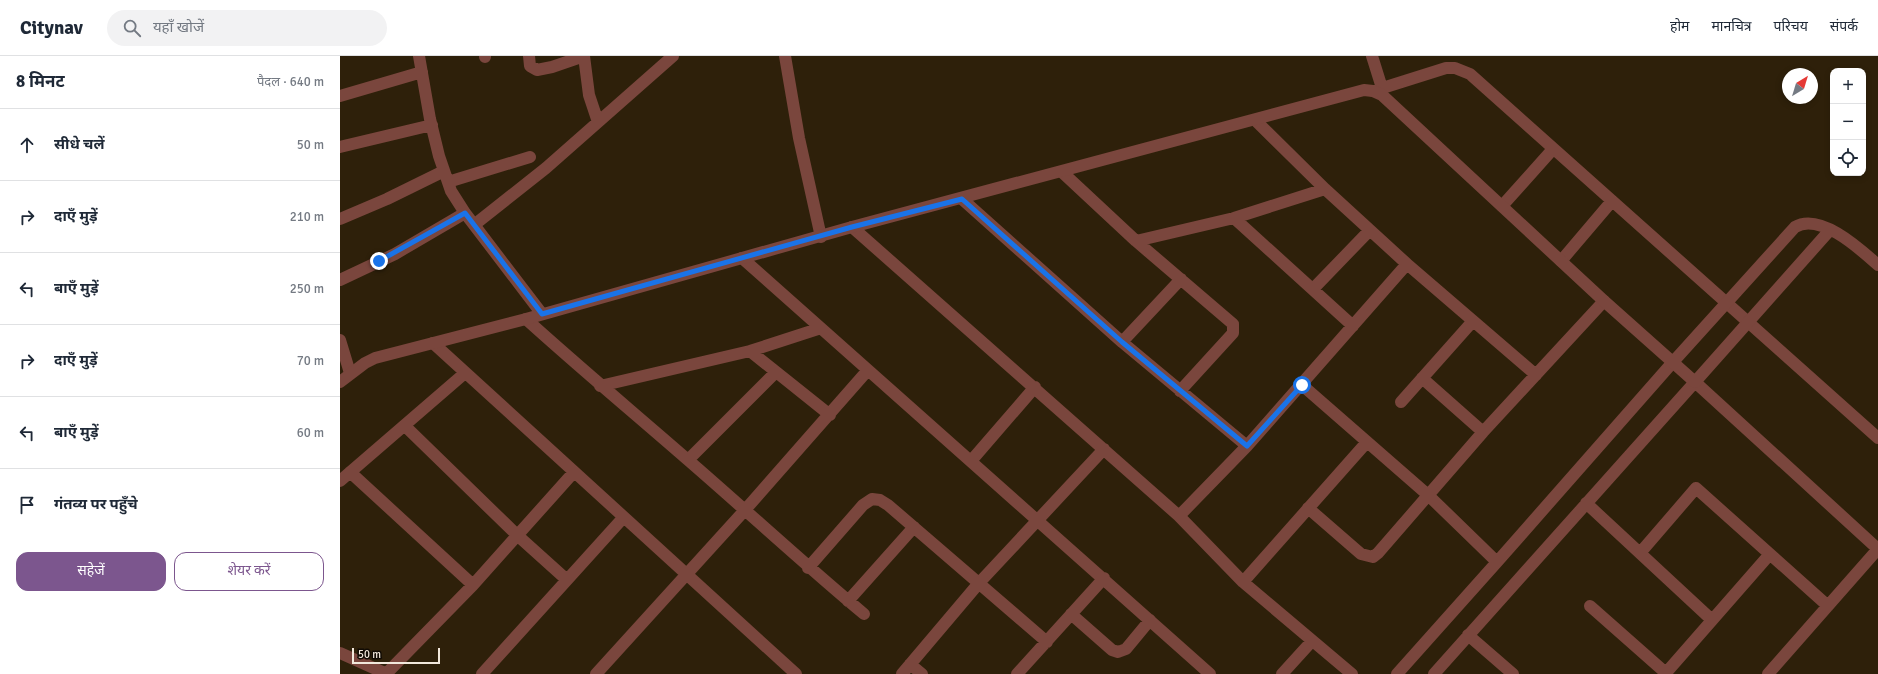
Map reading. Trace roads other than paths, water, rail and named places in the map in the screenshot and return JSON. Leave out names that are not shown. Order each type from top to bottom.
[{"type":"street","points":[[420,56],[432,125],[446,177],[465,213],[542,314]]},
{"type":"street","points":[[529,56],[530,66],[537,70],[552,67],[584,56],[589,95],[598,122]]},
{"type":"street","points":[[474,225],[546,168],[673,56]]},
{"type":"street","points":[[785,56],[799,138],[821,237]]},
{"type":"street","points":[[1372,56],[1378,89],[1382,95],[1604,301],[1878,549],[1768,674]]},
{"type":"street","points":[[340,382],[350,373],[374,358],[526,319],[821,237],[852,227],[962,199],[1364,90],[1378,89],[1446,68],[1462,70],[1470,74],[1878,438]]},
{"type":"street","points":[[340,96],[422,72]]},
{"type":"street","points":[[1255,120],[1325,189],[1407,264],[1536,375]]},
{"type":"street","points":[[340,147],[432,125]]},
{"type":"street","points":[[1502,206],[1553,149]]},
{"type":"street","points":[[340,219],[446,177],[530,157]]},
{"type":"street","points":[[1062,172],[1136,242],[1229,319],[1233,328],[1233,333],[1180,391]]},
{"type":"street","points":[[1136,242],[1234,218],[1325,189]]},
{"type":"street","points":[[962,199],[1122,342],[1247,446]]},
{"type":"street","points":[[1561,261],[1612,201]]},
{"type":"street","points":[[340,280],[395,254],[465,213]]},
{"type":"street","points":[[1234,218],[1353,326]]},
{"type":"street","points":[[1396,674],[1498,562],[1673,362],[1795,227],[1801,223],[1812,223],[1830,230],[1856,245],[1878,265]]},
{"type":"street","points":[[852,227],[1180,516],[1243,582],[1352,674]]},
{"type":"street","points":[[1313,289],[1370,230]]},
{"type":"street","points":[[1434,674],[1830,230]]},
{"type":"street","points":[[742,258],[971,461],[1037,522],[1104,578],[1204,672]]},
{"type":"street","points":[[1180,516],[1247,446],[1302,385],[1407,264]]},
{"type":"street","points":[[1122,342],[1181,279]]},
{"type":"street","points":[[1308,508],[1361,554],[1373,557],[1483,432],[1604,301]]},
{"type":"street","points":[[526,319],[600,386],[745,510],[808,568],[864,614]]},
{"type":"street","points":[[1401,402],[1473,321]]},
{"type":"street","points":[[600,386],[750,351],[821,328]]},
{"type":"street","points":[[340,340],[350,373]]},
{"type":"street","points":[[433,343],[791,673]]},
{"type":"street","points":[[750,351],[830,415]]},
{"type":"street","points":[[596,674],[686,576],[830,415],[868,370]]},
{"type":"street","points":[[688,460],[776,372]]},
{"type":"street","points":[[340,481],[465,373]]},
{"type":"street","points":[[1422,378],[1483,432]]},
{"type":"street","points":[[1302,385],[1428,495],[1498,562]]},
{"type":"street","points":[[971,461],[1035,387]]},
{"type":"street","points":[[405,426],[517,535],[567,580]]},
{"type":"street","points":[[1243,582],[1367,442]]},
{"type":"street","points":[[902,674],[979,583],[1104,449]]},
{"type":"street","points":[[350,472],[473,585]]},
{"type":"street","points":[[340,653],[387,674],[473,585],[574,472]]},
{"type":"street","points":[[1640,553],[1696,488],[1828,606]]},
{"type":"street","points":[[808,568],[864,505],[872,499],[880,500],[914,527],[1047,642]]},
{"type":"street","points":[[1586,503],[1712,620]]},
{"type":"street","points":[[482,674],[623,518]]},
{"type":"street","points":[[848,601],[914,527]]},
{"type":"street","points":[[1590,606],[1666,674],[1770,554]]},
{"type":"street","points":[[1017,674],[1104,578]]},
{"type":"street","points":[[1071,614],[1112,650],[1118,652],[1126,649],[1150,620]]},
{"type":"street","points":[[1468,635],[1513,674]]},
{"type":"street","points":[[1282,674],[1312,641]]},
{"type":"street","points":[[910,664],[922,674]]}]
